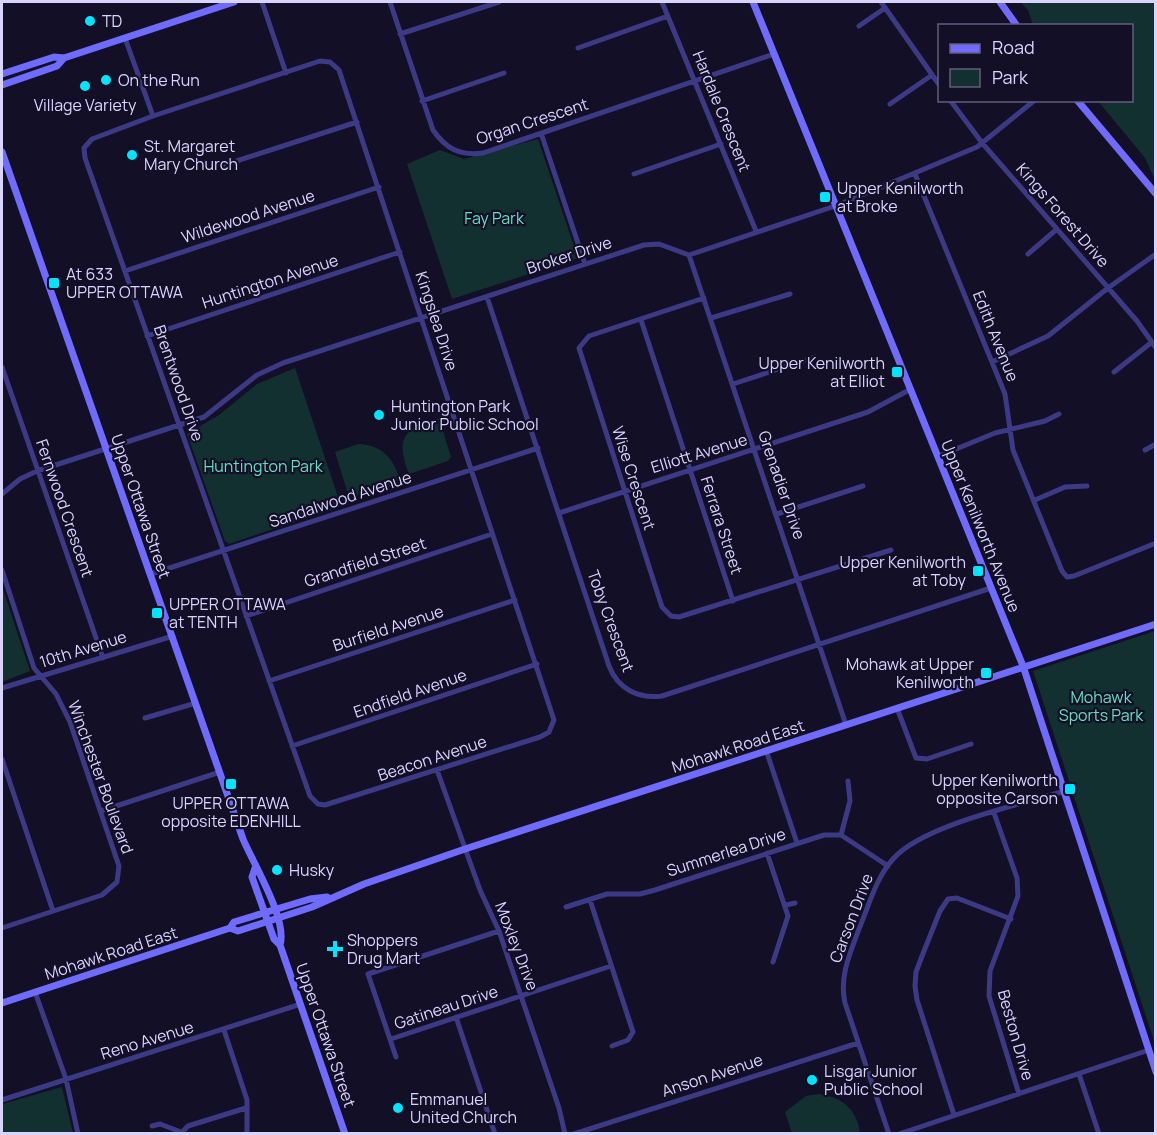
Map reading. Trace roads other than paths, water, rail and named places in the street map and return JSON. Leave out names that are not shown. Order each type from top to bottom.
[{"type":"main road","points":[[2,74],[54,57],[64,58],[234,2]]},
{"type":"main road","name":"Upper Kenilworth Avenue","points":[[753,2],[1023,666],[1155,1072]]},
{"type":"main road","points":[[1000,2],[1016,24]]},
{"type":"main road","points":[[2,85],[57,66],[64,58]]},
{"type":"main road","points":[[1079,102],[1155,194]]},
{"type":"main road","name":"Upper Ottawa Street","points":[[2,152],[220,772],[255,868],[261,873],[276,914],[283,936],[280,945]]},
{"type":"main road","name":"Mohawk Road East","points":[[2,1003],[230,928],[234,922],[312,907],[330,897],[465,849],[1155,624]]},
{"type":"main road","name":"Upper Ottawa Street","points":[[255,868],[252,877],[274,939],[280,945],[345,1134]]},
{"type":"street","points":[[125,38],[153,116],[286,73],[262,2]]},
{"type":"street","name":"Organ Crescent","points":[[390,2],[433,130],[441,142],[458,152],[483,153],[774,54]]},
{"type":"street","points":[[400,34],[500,2]]},
{"type":"street","name":"Hardale Crescent","points":[[662,2],[756,231]]},
{"type":"street","points":[[881,2],[938,84]]},
{"type":"street","points":[[859,26],[885,8]]},
{"type":"street","points":[[578,48],[668,16]]},
{"type":"street","name":"Kingslea Drive","points":[[286,73],[320,62],[330,62],[339,70],[537,664],[553,716],[552,729]]},
{"type":"street","points":[[422,101],[504,73]]},
{"type":"street","points":[[890,104],[932,75]]},
{"type":"street","name":"Kings Forest Drive","points":[[952,102],[983,144],[1108,287],[1154,345]]},
{"type":"street","points":[[689,255],[837,205],[983,144],[1033,102]]},
{"type":"street","name":"Brentwood Drive","points":[[153,116],[92,139],[84,148],[85,158],[310,796],[318,805]]},
{"type":"street","points":[[221,166],[357,122]]},
{"type":"street","points":[[541,133],[585,264]]},
{"type":"street","points":[[634,174],[721,144]]},
{"type":"street","name":"Edith Avenue","points":[[915,174],[1005,394],[1013,450],[1062,571],[1067,577],[1155,543]]},
{"type":"street","name":"Wildewood Avenue","points":[[125,271],[379,187]]},
{"type":"street","points":[[1028,254],[1057,229]]},
{"type":"street","name":"Broker Drive","points":[[2,494],[10,486],[37,471],[212,412],[244,384],[266,370],[644,245],[672,247],[689,255]]},
{"type":"street","name":"Huntington Avenue","points":[[147,336],[400,252]]},
{"type":"street","points":[[992,362],[1048,336],[1108,287],[1155,254]]},
{"type":"street","name":"Grenadier Drive","points":[[689,255],[846,725]]},
{"type":"street","points":[[711,318],[790,294]]},
{"type":"street","name":"Toby Crescent","points":[[487,297],[612,673],[620,684],[634,693],[651,698],[662,696],[991,588]]},
{"type":"street","name":"Wise Crescent","points":[[704,298],[589,336],[579,348],[662,607],[667,614],[679,617],[891,550]]},
{"type":"street","name":"Ferrara Street","points":[[641,320],[734,600]]},
{"type":"street","points":[[1114,372],[1154,345]]},
{"type":"street","points":[[733,384],[815,357]]},
{"type":"street","name":"Fernwood Crescent","points":[[2,367],[103,658]]},
{"type":"street","name":"Elliott Avenue","points":[[559,513],[868,412],[911,389]]},
{"type":"street","points":[[939,456],[1009,429],[1045,421],[1059,414]]},
{"type":"street","points":[[1145,450],[1155,444]]},
{"type":"street","name":"Sandalwood Avenue","points":[[151,574],[538,448]]},
{"type":"street","points":[[777,514],[863,486]]},
{"type":"street","points":[[1035,500],[1065,487],[1087,486]]},
{"type":"street","name":"Grandfield Street","points":[[246,616],[492,534]]},
{"type":"street","name":"Winchester Boulevard","points":[[2,570],[34,668],[62,703],[119,866],[117,882],[102,895],[2,928]]},
{"type":"street","name":"Burfield Avenue","points":[[269,681],[515,600]]},
{"type":"street","name":"10th Avenue","points":[[2,688],[173,636]]},
{"type":"street","name":"Endfield Avenue","points":[[292,746],[537,664]]},
{"type":"street","points":[[145,718],[196,702]]},
{"type":"street","points":[[897,708],[916,759],[927,759],[971,744]]},
{"type":"street","name":"Beacon Avenue","points":[[318,805],[334,804],[541,737],[552,729]]},
{"type":"street","points":[[766,750],[796,843]]},
{"type":"street","points":[[2,759],[52,911]]},
{"type":"street","name":"Moxley Drive","points":[[437,770],[480,890],[499,931],[559,1108],[565,1134]]},
{"type":"street","points":[[101,811],[220,772]]},
{"type":"street","points":[[848,781],[850,801],[841,835],[888,866]]},
{"type":"street","name":"Carson Drive","points":[[888,1134],[844,999],[843,974],[872,896],[888,866],[902,850],[926,835],[1065,791]]},
{"type":"street","name":"Beston Drive","points":[[994,813],[1018,888],[1011,919],[990,970],[988,985],[991,1003],[1019,1094]]},
{"type":"street","name":"Summerlea Drive","points":[[566,907],[607,894],[640,894],[796,843],[824,835],[841,835]]},
{"type":"street","points":[[767,853],[786,905],[788,921],[773,962]]},
{"type":"street","points":[[954,1114],[917,1000],[916,972],[940,911],[948,899],[957,898],[1011,919]]},
{"type":"street","points":[[590,900],[633,1032],[628,1040],[612,1046]]},
{"type":"street","points":[[786,905],[795,903]]},
{"type":"street","points":[[396,1057],[368,974],[499,931]]},
{"type":"street","name":"Gatineau Drive","points":[[391,1039],[611,966]]},
{"type":"street","points":[[35,992],[66,1079],[78,1134]]},
{"type":"street","name":"Reno Avenue","points":[[2,1100],[301,1004]]},
{"type":"street","points":[[456,1017],[495,1134]]},
{"type":"street","points":[[224,1030],[247,1100],[247,1134]]},
{"type":"street","name":"Anson Avenue","points":[[574,1134],[858,1043]]},
{"type":"street","points":[[899,1134],[1149,1050]]},
{"type":"street","points":[[1078,1074],[1099,1134]]},
{"type":"street","points":[[152,1126],[160,1124],[180,1133],[188,1126],[246,1108]]},
{"type":"place","name":"TD","points":[[90,21]]},
{"type":"place","name":"On the Run","points":[[106,80]]},
{"type":"place","name":"Village Variety","points":[[85,86]]},
{"type":"place","name":"St. Margaret Mary Church","points":[[132,155]]},
{"type":"place","name":"Upper Kenilworth at Broke","points":[[825,197]]},
{"type":"place","name":"At 633 UPPER OTTAWA","points":[[54,283]]},
{"type":"place","name":"Upper Kenilworth at Elliot","points":[[897,372]]},
{"type":"place","name":"Huntington Park Junior Public School","points":[[379,415]]},
{"type":"place","name":"Upper Kenilworth at Toby","points":[[978,571]]},
{"type":"place","name":"UPPER OTTAWA at TENTH","points":[[157,613]]},
{"type":"place","name":"Mohawk at Upper Kenilworth","points":[[986,673]]},
{"type":"place","name":"UPPER OTTAWA opposite EDENHILL","points":[[231,784]]},
{"type":"place","name":"Upper Kenilworth opposite Carson","points":[[1070,789]]},
{"type":"place","name":"Husky","points":[[277,870]]},
{"type":"place","name":"Shoppers Drug Mart","points":[[335,949]]},
{"type":"place","name":"Lisgar Junior Public School","points":[[812,1080]]},
{"type":"place","name":"Emmanuel United Church","points":[[398,1108]]},
{"type":"park label","name":"Fay Park","points":[[494,218]]},
{"type":"park label","name":"Huntington Park","points":[[263,466]]},
{"type":"park label","name":"Mohawk Sports Park","points":[[1101,706]]}]
